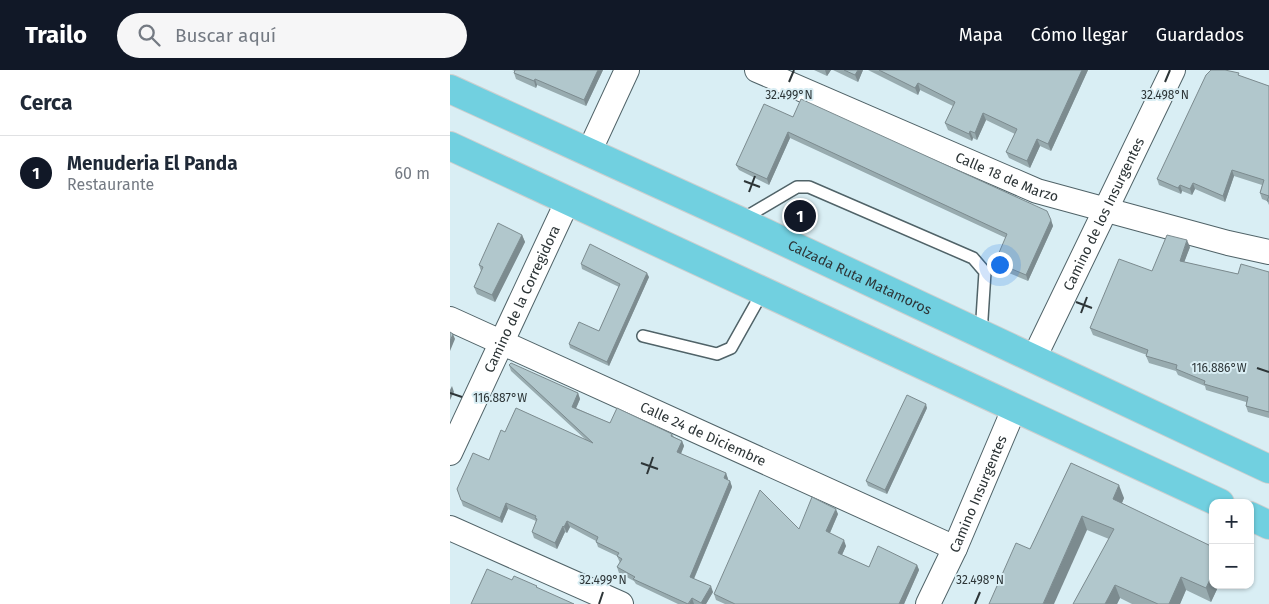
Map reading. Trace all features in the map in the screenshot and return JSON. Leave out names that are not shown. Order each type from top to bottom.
[{"type":"main road","name":"Calzada Ruta Matamoros","points":[[450,89],[740,221],[1269,469]]},
{"type":"main road","points":[[450,146],[1211,499]]},
{"type":"street","points":[[589,152],[627,70]]},
{"type":"street","name":"Calle 18 de Marzo","points":[[757,70],[1037,191],[1228,243],[1269,252]]},
{"type":"street","name":"Camino de los Insurgentes","points":[[1034,358],[1174,70]]},
{"type":"street","name":"Camino de la Corregidora","points":[[450,453],[568,200]]},
{"type":"street","name":"Calle 24 de Diciembre","points":[[450,320],[954,548]]},
{"type":"street","name":"Camino Insurgentes","points":[[928,604],[1014,408]]},
{"type":"street","points":[[450,528],[621,604]]},
{"type":"lane","points":[[740,221],[797,187],[809,187],[973,258],[985,272],[981,334]]},
{"type":"lane","points":[[643,336],[717,354],[731,348],[763,291]]},
{"type":"building","points":[[515,70],[598,70],[584,100],[535,79],[534,81],[514,73]]},
{"type":"building","points":[[844,70],[858,70],[855,75]]},
{"type":"building","points":[[879,70],[1082,70],[1048,144],[1037,139],[1027,161],[1006,152],[1017,129],[983,113],[975,133],[970,131],[969,134],[945,123],[955,102],[918,83],[915,88]]},
{"type":"building","points":[[1211,70],[1239,73],[1238,75],[1269,86],[1269,196],[1260,193],[1264,180],[1232,170],[1223,196],[1193,183],[1190,189],[1180,185],[1178,188],[1157,179],[1206,75]]},
{"type":"building","points":[[801,99],[1047,211],[1051,220],[1026,275],[995,262],[1007,234],[788,132],[767,179],[736,165],[764,104],[793,117]]},
{"type":"building","points":[[498,223],[522,235],[492,295],[474,287],[483,267],[479,265]]},
{"type":"building","points":[[1167,235],[1187,240],[1180,261],[1238,274],[1241,264],[1269,272],[1269,412],[1246,406],[1248,397],[1204,384],[1205,381],[1176,369],[1177,365],[1146,356],[1148,350],[1090,328],[1119,259],[1152,271]]},
{"type":"building","points":[[590,244],[647,273],[607,362],[569,344],[579,322],[599,331],[620,284],[581,264]]},
{"type":"building","points":[[511,363],[578,393],[572,407],[610,423],[617,408],[672,434],[671,436],[682,441],[677,452],[726,473],[724,478],[730,481],[690,577],[711,586],[701,603],[692,598],[688,604],[633,579],[635,577],[617,567],[622,559],[617,556],[619,553],[596,542],[598,537],[567,521],[555,543],[532,532],[537,519],[535,518],[536,516],[506,503],[500,518],[461,500],[457,489],[473,453],[489,460],[501,430],[505,432],[516,408],[593,443],[509,365]]},
{"type":"building","points":[[907,395],[926,404],[885,490],[866,481]]},
{"type":"building","points":[[1071,463],[1119,485],[1113,499],[1209,545],[1209,582],[1206,588],[1181,577],[1169,604],[1158,604],[1115,585],[1105,604],[1073,604],[1114,529],[1082,516],[1043,604],[989,604],[1016,543],[1030,549]]},
{"type":"building","points":[[760,490],[799,529],[812,497],[836,509],[826,531],[844,540],[838,553],[869,567],[878,546],[917,565],[899,604],[735,604],[714,594]]},
{"type":"building","points":[[487,569],[512,580],[514,576],[574,604],[471,604]]},
{"type":"place","name":"Menuderia El Panda","points":[[800,216]]}]
